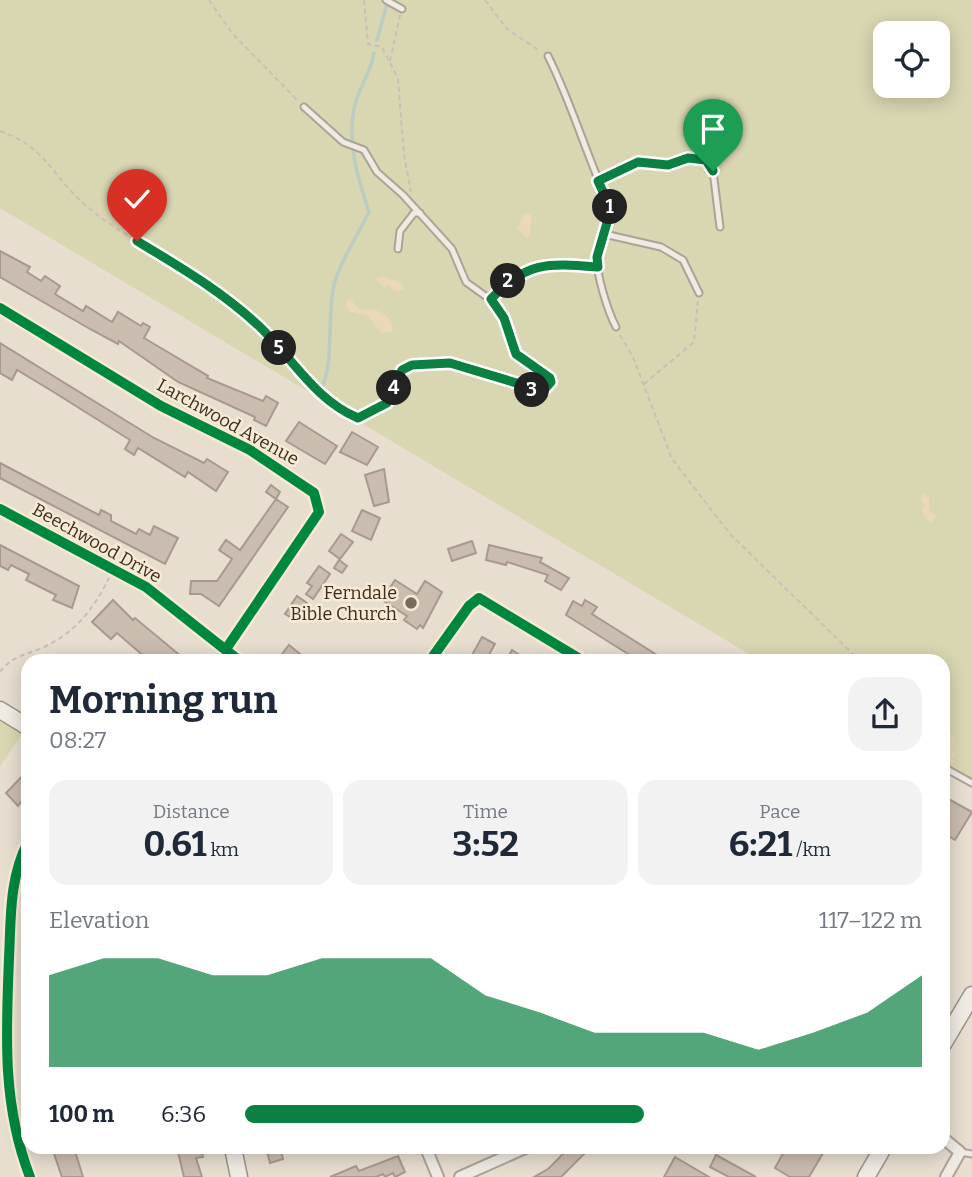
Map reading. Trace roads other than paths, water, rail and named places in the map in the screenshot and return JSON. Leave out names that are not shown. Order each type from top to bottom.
[{"type":"main road","points":[[0,710],[21,723]]},
{"type":"main road","points":[[950,1032],[972,995]]},
{"type":"main road","points":[[234,1154],[239,1177]]},
{"type":"main road","points":[[866,1177],[879,1154]]},
{"type":"street","name":"Larchwood Avenue","points":[[0,308],[161,406],[250,450],[314,493],[319,512],[226,649]]},
{"type":"street","name":"Beechwood Drive","points":[[0,509],[146,587],[232,654]]},
{"type":"street","points":[[435,654],[468,606],[479,598],[572,654]]},
{"type":"street","points":[[21,855],[17,863],[11,901],[2,1047],[17,1145],[30,1177]]},
{"type":"street","points":[[946,1177],[966,1153],[950,1143]]},
{"type":"street","points":[[428,1154],[438,1177]]},
{"type":"street","points":[[460,1177],[512,1154]]},
{"type":"lane","points":[[386,0],[399,8]]},
{"type":"lane","points":[[548,56],[577,120],[598,181],[611,209],[598,267],[605,309],[616,327]]},
{"type":"lane","points":[[300,372],[318,393],[358,418],[387,403],[402,370],[412,365],[450,363],[543,391],[551,382],[550,378],[516,354],[504,318],[491,299],[466,282],[452,249],[418,211],[377,172],[362,149],[343,142],[304,107]]},
{"type":"lane","points":[[598,181],[638,162],[668,165],[699,157],[706,160],[713,171],[720,227]]},
{"type":"lane","points":[[398,249],[404,224],[418,211]]},
{"type":"lane","points":[[604,234],[661,247],[683,260],[699,293]]},
{"type":"lane","points":[[491,299],[511,278],[529,270],[559,264],[598,267]]},
{"type":"lane","points":[[950,771],[972,783]]},
{"type":"waterway","points":[[377,40],[388,0]]},
{"type":"waterway","points":[[321,388],[328,366],[335,281],[369,212],[355,161],[352,122],[356,102],[374,53]]},
{"type":"place","name":"Ferndale Bible Church","points":[[411,603]]}]
